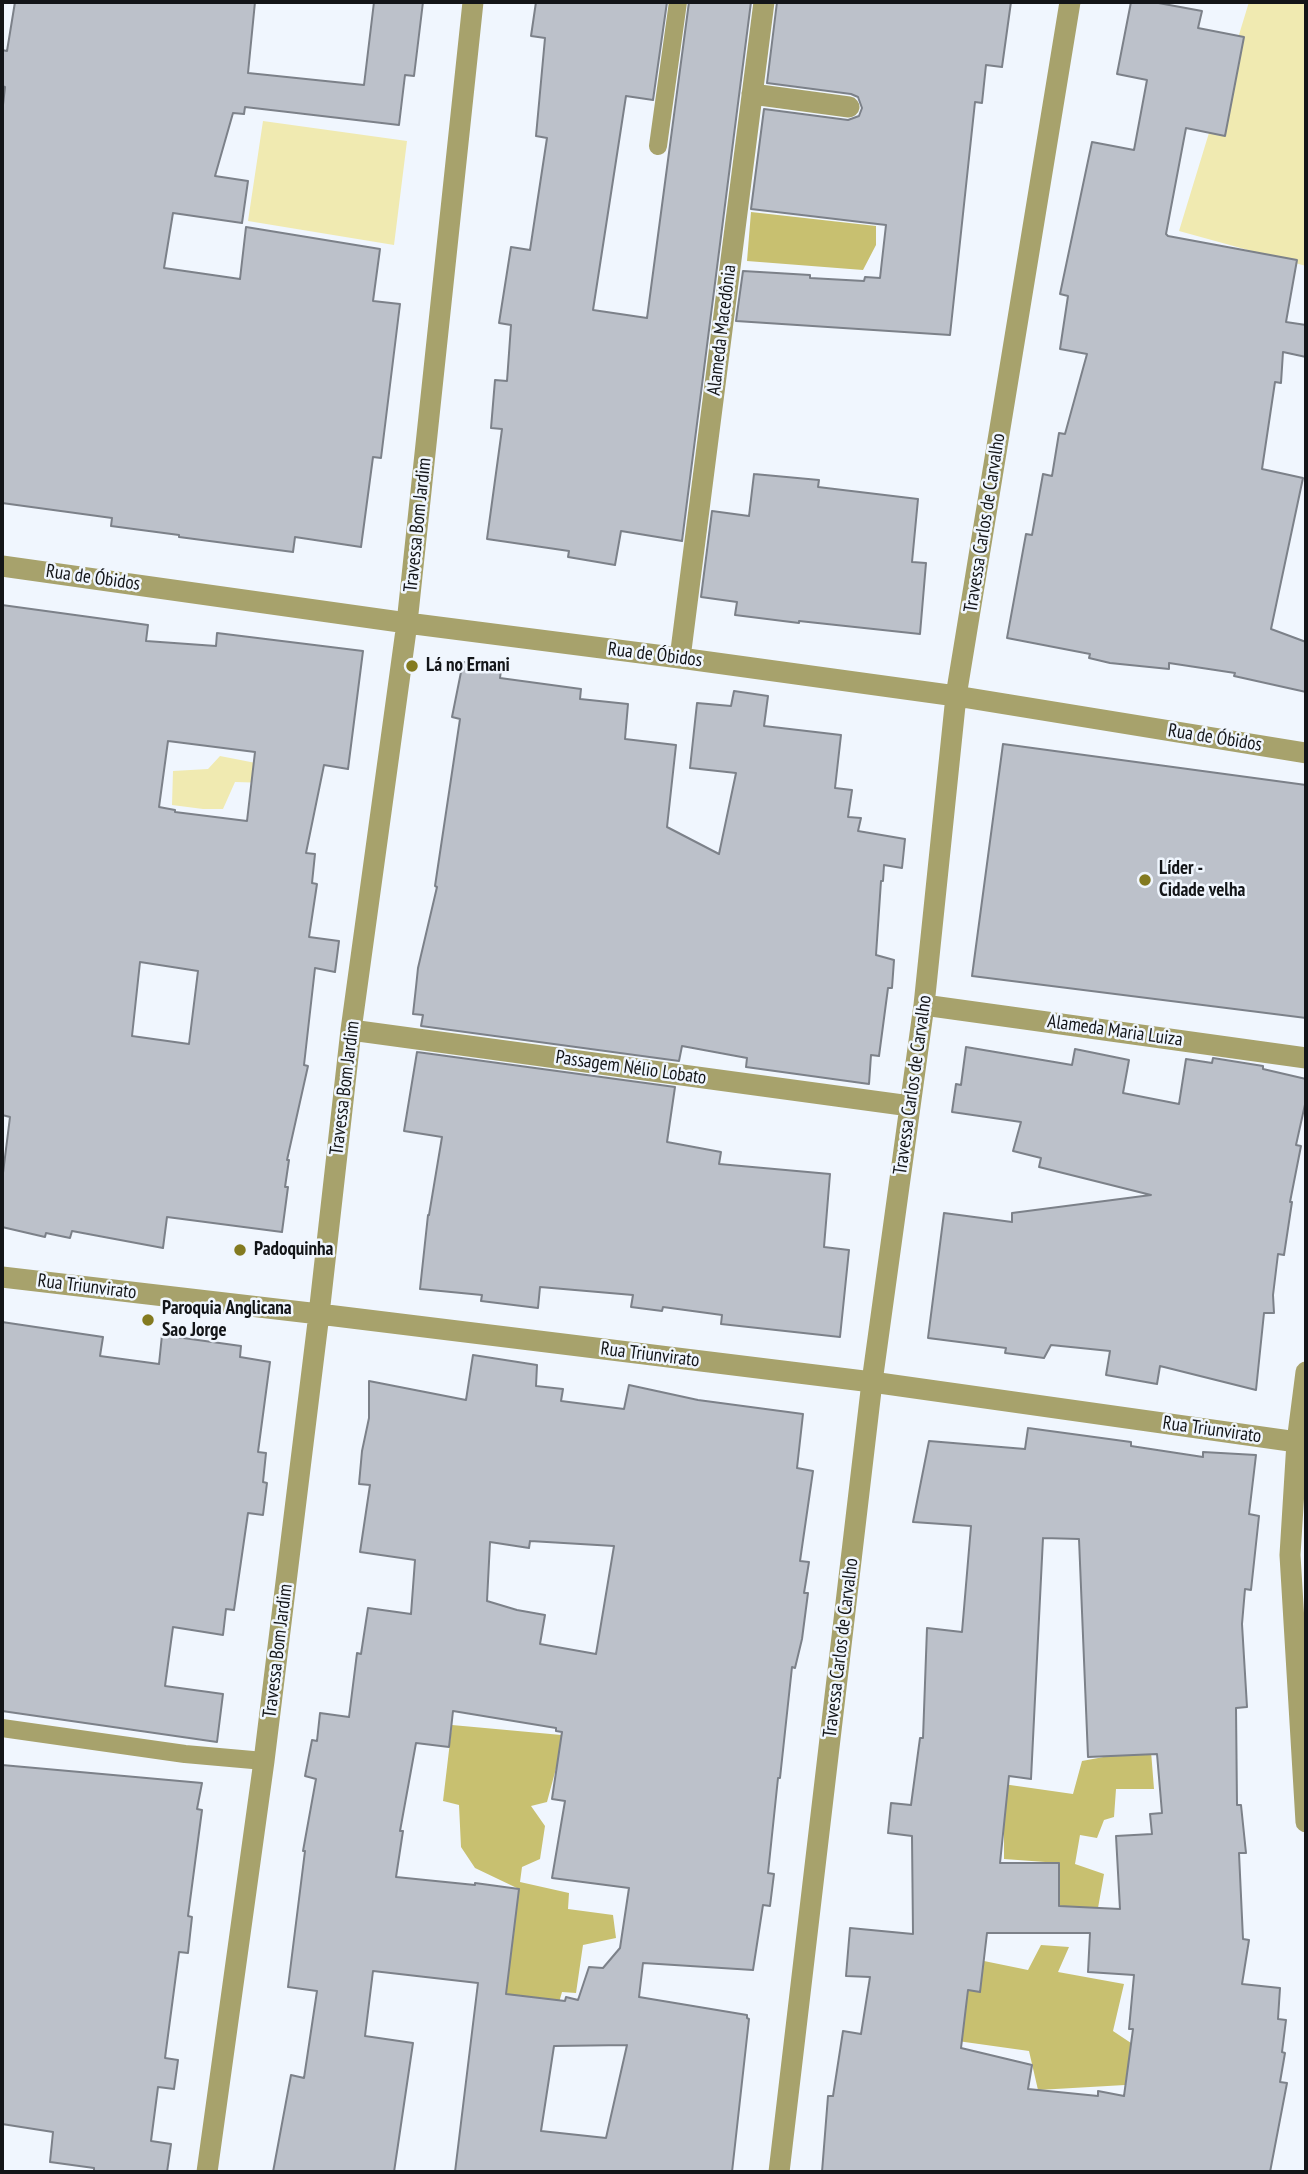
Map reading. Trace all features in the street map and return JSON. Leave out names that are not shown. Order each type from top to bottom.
[{"type":"street","name":"Travessa Bom Jardim","points":[[207,2172],[264,1762],[351,1030],[407,623],[473,2]]},
{"type":"street","name":"Alameda Macedônia","points":[[680,657],[764,2]]},
{"type":"street","name":"Travessa Carlos de Carvalho","points":[[779,2172],[872,1382],[924,1005],[956,696],[1070,2]]},
{"type":"street","points":[[752,94],[849,107]]},
{"type":"street","name":"Rua de Óbidos","points":[[2,566],[956,696],[1306,753]]},
{"type":"street","name":"Alameda Maria Luiza","points":[[924,1005],[1306,1058]]},
{"type":"street","name":"Passagem Nélio Lobato","points":[[351,1030],[910,1106]]},
{"type":"street","name":"Rua Triunvirato","points":[[2,1277],[872,1382],[1297,1442]]},
{"type":"street","points":[[1306,1372],[1297,1442],[1306,1822]]},
{"type":"lane","points":[[658,146],[678,2]]},
{"type":"lane","points":[[2,1728],[185,1754],[264,1762]]},
{"type":"shaded area","points":[[1249,2],[1306,2],[1306,266],[1179,231]]},
{"type":"shaded area","points":[[263,121],[407,141],[394,245],[248,221]]},
{"type":"shaded area","points":[[751,212],[876,226],[876,245],[863,270],[747,261]]},
{"type":"shaded area","points":[[220,756],[271,766],[269,783],[235,782],[223,809],[172,805],[173,771],[208,769]]},
{"type":"shaded area","points":[[452,1725],[638,1742],[558,1761],[547,1802],[531,1806],[545,1826],[540,1859],[522,1867],[520,1882],[569,1893],[568,1909],[613,1915],[616,1938],[583,1945],[576,1993],[562,1992],[556,2013],[506,1994],[519,1889],[475,1868],[461,1847],[459,1805],[443,1801]]},
{"type":"shaded area","points":[[1149,1726],[1154,1789],[1116,1789],[1114,1817],[1104,1820],[1097,1838],[1080,1835],[1075,1864],[1104,1874],[1098,1908],[1092,1907],[1059,1916],[1059,1863],[1004,1859],[1004,1816],[989,1782],[1073,1794],[1082,1761],[1109,1756]]},
{"type":"shaded area","points":[[1041,1945],[1069,1947],[1058,1972],[1124,1984],[1113,2031],[1131,2043],[1125,2085],[1038,2090],[1029,2051],[929,2037],[961,1989],[980,1991],[984,1961],[1028,1970]]},
{"type":"building","points":[[15,2],[255,2],[248,73],[364,85],[374,2],[423,2],[414,76],[405,75],[399,125],[245,107],[244,114],[233,113],[215,176],[248,181],[242,223],[173,213],[164,268],[240,279],[246,227],[380,249],[373,301],[400,304],[381,458],[373,457],[361,547],[295,537],[293,552],[111,526],[112,518],[2,503],[2,114],[5,87],[2,86],[2,50],[7,51]]},
{"type":"building","points":[[536,2],[667,2],[653,100],[626,96],[593,310],[647,318],[689,2],[751,2],[682,541],[621,531],[615,565],[568,557],[569,551],[487,539],[502,429],[491,428],[495,380],[507,381],[511,325],[499,323],[511,247],[530,250],[547,138],[536,136],[545,38],[531,36]]},
{"type":"building","points":[[777,2],[1011,2],[1002,67],[986,65],[982,103],[975,102],[950,335],[736,321],[743,271],[864,281],[865,277],[880,278],[886,225],[751,209],[764,109],[848,120],[859,116],[862,108],[858,97],[851,94],[767,83]]},
{"type":"building","points":[[1131,2],[1153,2],[1202,11],[1198,28],[1244,37],[1225,136],[1186,128],[1166,234],[1297,260],[1286,322],[1306,325],[1306,357],[1283,352],[1281,383],[1275,382],[1262,469],[1303,478],[1271,629],[1306,642],[1306,692],[1234,676],[1235,673],[1169,663],[1169,669],[1110,663],[1089,658],[1090,654],[1007,638],[1026,534],[1032,535],[1043,474],[1052,476],[1059,433],[1065,434],[1087,354],[1060,349],[1068,296],[1060,294],[1092,142],[1134,150],[1147,80],[1117,74]]},
{"type":"building","points":[[754,474],[819,480],[818,487],[918,499],[912,562],[926,563],[920,634],[735,615],[737,602],[701,597],[712,511],[749,516]]},
{"type":"building","points":[[2,605],[148,625],[146,641],[216,646],[217,633],[363,651],[348,769],[324,765],[306,853],[315,854],[312,883],[317,884],[309,937],[339,941],[335,972],[315,968],[304,1065],[308,1066],[287,1160],[285,1187],[288,1187],[282,1232],[167,1217],[163,1248],[72,1231],[70,1238],[46,1233],[45,1237],[2,1227],[2,1181],[10,1117],[2,1115]],"holes":[[[168,741],[255,752],[247,821],[175,812],[159,807]],[[140,962],[198,971],[189,1044],[132,1036]]]},
{"type":"building","points":[[463,662],[501,670],[500,678],[581,689],[580,699],[628,704],[625,739],[676,745],[667,827],[719,854],[736,773],[690,768],[697,703],[731,706],[734,691],[768,696],[764,726],[841,735],[835,788],[852,790],[848,817],[861,818],[858,831],[905,839],[902,868],[884,865],[881,881],[876,955],[894,960],[892,988],[888,988],[879,1056],[871,1055],[869,1084],[746,1067],[747,1058],[682,1046],[679,1061],[421,1026],[423,1015],[413,1014],[418,968],[437,887],[435,886],[460,719],[452,717]]},
{"type":"building","name":"Líder - Cidade velha","points":[[1003,744],[1306,785],[1306,1018],[972,976]]},
{"type":"building","points":[[966,1047],[1072,1065],[1075,1049],[1129,1060],[1123,1093],[1179,1104],[1186,1059],[1212,1063],[1213,1058],[1263,1066],[1263,1069],[1306,1079],[1306,1100],[1296,1145],[1301,1146],[1290,1202],[1284,1255],[1278,1254],[1273,1295],[1274,1313],[1264,1313],[1256,1390],[1160,1366],[1157,1384],[1106,1375],[1110,1351],[1051,1345],[1044,1358],[1005,1353],[1006,1348],[928,1338],[944,1213],[1012,1222],[1012,1213],[1151,1195],[1039,1167],[1041,1158],[1013,1151],[1021,1122],[952,1112],[956,1084],[961,1085]]},
{"type":"building","points":[[417,1052],[675,1087],[667,1142],[721,1152],[719,1164],[830,1174],[824,1247],[849,1250],[840,1337],[721,1324],[722,1315],[663,1307],[662,1311],[631,1307],[633,1295],[540,1287],[538,1308],[481,1301],[482,1295],[420,1289],[428,1215],[442,1137],[404,1131]]},
{"type":"building","points":[[2,1322],[103,1337],[100,1356],[159,1364],[162,1335],[241,1346],[240,1357],[270,1362],[258,1452],[266,1453],[263,1482],[267,1483],[263,1515],[248,1513],[234,1610],[226,1609],[223,1635],[173,1627],[165,1686],[223,1694],[217,1742],[2,1711]]},
{"type":"building","points":[[473,1355],[537,1365],[536,1386],[563,1389],[561,1401],[624,1409],[629,1385],[698,1400],[803,1414],[797,1468],[813,1471],[800,1561],[809,1562],[804,1593],[808,1593],[802,1639],[795,1668],[792,1667],[778,1778],[768,1873],[774,1874],[770,1906],[763,1905],[753,1970],[643,1963],[639,1997],[747,2015],[749,2019],[732,2172],[455,2172],[478,1983],[373,1971],[365,2036],[413,2043],[394,2172],[273,2172],[291,2075],[304,2078],[317,1991],[288,1987],[303,1851],[316,1779],[305,1776],[312,1740],[317,1741],[320,1713],[349,1717],[357,1653],[361,1654],[368,1608],[411,1614],[415,1560],[360,1552],[370,1485],[359,1484],[369,1418],[369,1381],[466,1400]],"holes":[[[530,1541],[614,1546],[596,1654],[540,1644],[545,1615],[487,1601],[490,1542],[529,1548]],[[453,1711],[556,1728],[556,1731],[562,1732],[552,1799],[565,1801],[552,1878],[629,1888],[620,1948],[603,1968],[589,1967],[578,2000],[506,1994],[519,1889],[396,1877],[403,1831],[400,1831],[416,1743],[449,1747]],[[627,2045],[606,2138],[541,2131],[554,2046]]]},
{"type":"building","points":[[1028,1428],[1131,1442],[1131,1446],[1203,1457],[1203,1452],[1256,1455],[1249,1514],[1259,1516],[1251,1590],[1245,1589],[1242,1624],[1247,1707],[1236,1708],[1237,1805],[1241,1805],[1246,1853],[1239,1853],[1243,1939],[1249,1940],[1242,1984],[1280,1988],[1278,2019],[1286,2020],[1282,2052],[1285,2053],[1280,2082],[1287,2083],[1270,2172],[822,2172],[828,2096],[833,2096],[843,2031],[861,2034],[870,1977],[846,1976],[850,1928],[913,1934],[912,1836],[888,1833],[891,1803],[911,1805],[920,1738],[923,1738],[927,1628],[962,1632],[971,1526],[913,1522],[929,1441],[1025,1449]],"holes":[[[1043,1538],[1079,1539],[1088,1757],[1157,1754],[1162,1813],[1150,1814],[1152,1834],[1116,1836],[1120,1909],[1059,1906],[1059,1863],[1000,1863],[1009,1776],[1031,1779]],[[987,1933],[1090,1933],[1088,1972],[1134,1975],[1129,2029],[1133,2029],[1124,2096],[1098,2091],[1098,2096],[1028,2089],[1032,2065],[961,2048],[968,1990],[980,1992]]]},
{"type":"building","points":[[2,1765],[202,1783],[197,1809],[202,1810],[188,1916],[192,1917],[188,1953],[179,1952],[165,2058],[178,2060],[174,2089],[158,2087],[151,2141],[171,2144],[167,2172],[94,2172],[94,2168],[50,2162],[53,2132],[2,2124]]},
{"type":"place","name":"Lá no Ernani","points":[[412,666]]},
{"type":"place","name":"Líder - Cidade velha","points":[[1145,880]]},
{"type":"place","name":"Padoquinha","points":[[240,1250]]},
{"type":"place","name":"Paroquia Anglicana Sao Jorge","points":[[148,1320]]}]
